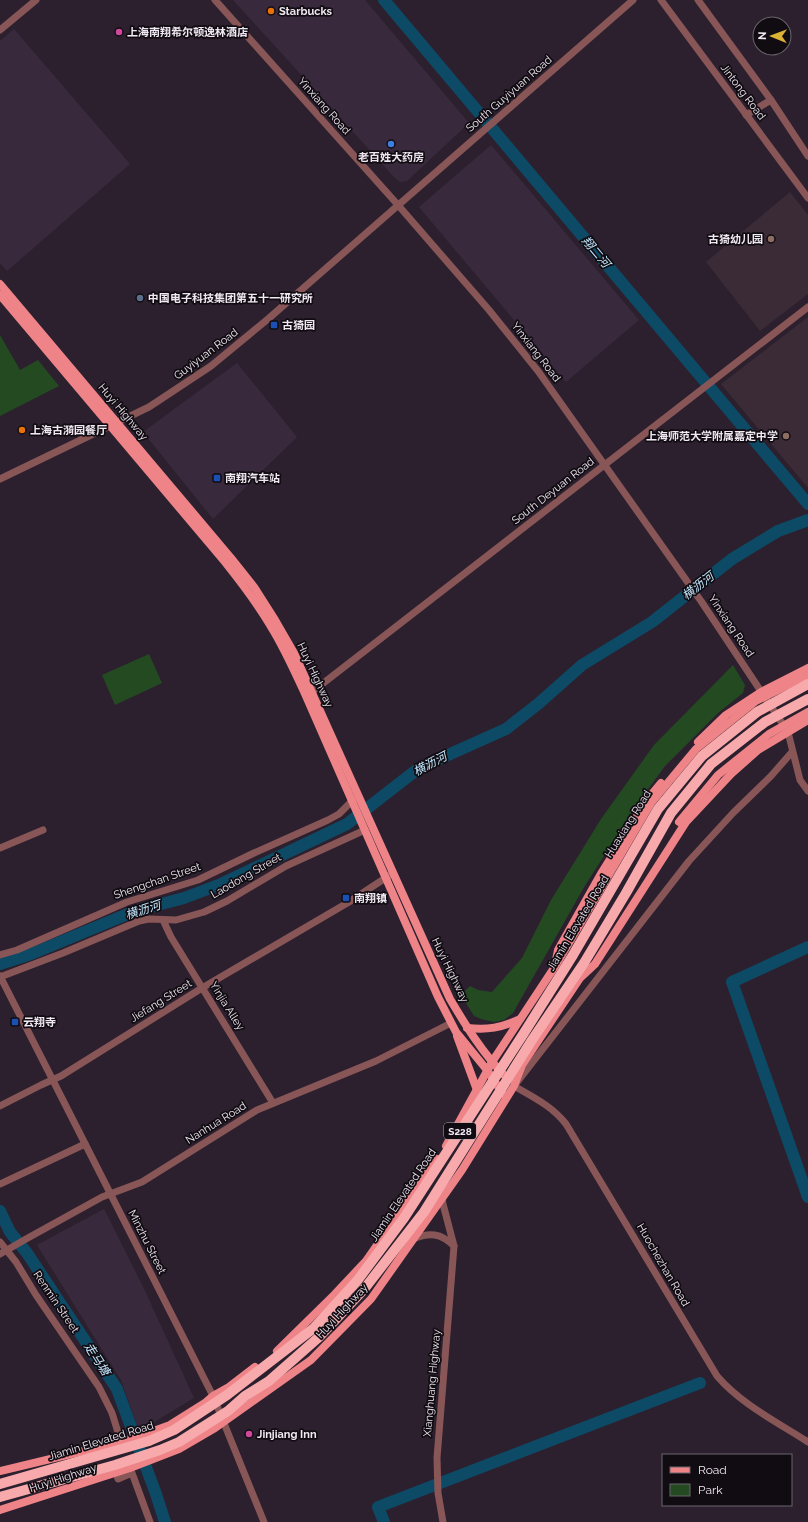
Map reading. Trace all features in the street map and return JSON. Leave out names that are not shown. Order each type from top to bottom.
[{"type":"highway","name":"Jiamin Elevated Road","points":[[0,1484],[149,1441],[174,1430],[227,1395],[272,1362],[314,1328],[357,1281],[404,1218],[516,1046],[614,887],[658,809],[702,756],[757,712],[808,684]]},
{"type":"highway","name":"S228","points":[[0,1497],[115,1465],[179,1442],[228,1411],[245,1396],[269,1381],[319,1337],[365,1288],[424,1212],[532,1040],[584,963],[626,893],[671,813],[711,764],[766,722],[808,699]]},
{"type":"highway","points":[[0,1478],[24,1476]]},
{"type":"highway","points":[[0,1504],[29,1489]]},
{"type":"main road","name":"Huyi Highway","points":[[0,284],[114,424]]},
{"type":"main road","name":"Huyi Highway","points":[[0,295],[232,558],[276,620],[294,653],[309,694],[357,802],[365,824],[450,999],[467,1028],[492,1062],[514,1086],[462,1170],[371,1299],[311,1360],[224,1422],[179,1449],[150,1460],[133,1470],[116,1473],[0,1510]]},
{"type":"main road","points":[[556,965],[558,950],[602,872],[647,800],[692,747],[726,716],[761,692],[808,668]]},
{"type":"main road","name":"Huaxiang Road","points":[[487,1070],[556,965],[651,804],[696,749],[756,702],[808,675]]},
{"type":"main road","points":[[514,1086],[522,1065],[580,978],[681,819],[718,776],[769,734],[808,712]]},
{"type":"main road","points":[[580,978],[595,964],[686,822],[730,774],[758,750],[808,720]]},
{"type":"main road","name":"Huyi Highway","points":[[0,1471],[124,1441],[170,1425],[229,1387],[279,1350],[366,1261],[445,1146],[487,1070],[456,1032],[438,997],[390,876]]},
{"type":"main road","points":[[467,1028],[478,1029],[506,1026],[521,1018]]},
{"type":"main road","points":[[456,1032],[476,1090]]},
{"type":"main road","points":[[487,1070],[506,1098]]},
{"type":"street","points":[[0,30],[36,0]]},
{"type":"street","name":"Yinxiang Road","points":[[216,0],[489,310],[538,372],[701,601],[788,732],[800,780],[808,791]]},
{"type":"street","name":"South Guyiyuan Road","points":[[398,205],[633,0]]},
{"type":"street","name":"Jintong Road","points":[[661,0],[808,198]]},
{"type":"street","points":[[698,0],[771,100],[808,156]]},
{"type":"street","points":[[746,115],[771,100]]},
{"type":"street","name":"Guyiyuan Road","points":[[0,479],[140,412],[212,366],[398,205]]},
{"type":"street","name":"South Deyuan Road","points":[[309,694],[808,307]]},
{"type":"street","points":[[514,1086],[689,862],[792,752]]},
{"type":"street","name":"Shengchan Street","points":[[0,955],[17,950],[127,902],[198,880],[328,820],[357,802]]},
{"type":"street","name":"Laodong Street","points":[[0,976],[63,953],[139,921],[149,919],[163,920],[184,918],[215,907],[275,872],[365,824]]},
{"type":"street","points":[[0,848],[43,830]]},
{"type":"street","name":"Jiefang Street","points":[[0,1106],[61,1076],[202,988],[349,902],[390,876]]},
{"type":"street","name":"Yinjia Alley","points":[[163,920],[171,937],[273,1102]]},
{"type":"street","name":"Minzhu Street","points":[[0,976],[213,1396],[264,1522]]},
{"type":"street","name":"Nanhua Road","points":[[0,1254],[110,1194],[142,1182],[250,1114],[273,1102],[369,1064],[451,1023]]},
{"type":"street","name":"Huochezhan Road","points":[[514,1086],[547,1105],[555,1111],[566,1124],[717,1376],[727,1387],[750,1405],[808,1442]]},
{"type":"street","points":[[0,1184],[85,1144]]},
{"type":"street","points":[[442,1197],[444,1212],[454,1246]]},
{"type":"street","points":[[412,1240],[424,1235],[438,1236],[446,1238],[454,1246]]},
{"type":"street","name":"Renmin Street","points":[[0,1242],[10,1248],[98,1387],[112,1413],[124,1441]]},
{"type":"street","name":"Xianghuang Highway","points":[[443,1522],[438,1493],[437,1458],[454,1246]]},
{"type":"street","points":[[133,1470],[150,1522]]},
{"type":"shaded area","points":[[233,0],[365,0],[469,123],[407,181],[400,182]]},
{"type":"shaded area","points":[[14,29],[130,164],[7,271],[0,263],[0,41]]},
{"type":"shaded area","points":[[491,145],[639,320],[566,382],[419,207]]},
{"type":"shaded area","name":"古猗幼儿园","points":[[790,192],[808,215],[808,294],[760,331],[706,262]]},
{"type":"shaded area","name":"上海师范大学附属嘉定中学","points":[[808,317],[808,488],[721,384]]},
{"type":"shaded area","name":"南翔汽车站","points":[[237,363],[297,437],[213,519],[143,432]]},
{"type":"shaded area","points":[[104,1209],[145,1291],[194,1398],[139,1431],[121,1380],[37,1245]]},
{"type":"green space","points":[[0,335],[20,370],[38,360],[59,386],[0,416]]},
{"type":"green space","points":[[149,654],[162,683],[115,705],[102,675]]},
{"type":"green space","points":[[733,665],[745,685],[743,693],[718,713],[665,766],[633,810],[583,889],[513,1013],[504,1020],[494,1022],[474,1016],[461,995],[470,986],[478,990],[492,992],[522,958],[551,900],[601,819],[654,745]]},
{"type":"waterway","name":"翔二河","points":[[384,0],[808,504]]},
{"type":"waterway","name":"横沥河","points":[[0,964],[31,954],[135,911],[184,898],[221,884],[347,824],[419,768],[506,729],[538,704],[582,665],[652,622],[732,559],[778,531],[808,520]]},
{"type":"waterway","points":[[808,947],[732,982],[808,1197]]},
{"type":"waterway","name":"走马塘","points":[[0,1211],[10,1232],[27,1253],[117,1389],[165,1522]]},
{"type":"waterway","points":[[384,1522],[378,1507],[700,1383]]},
{"type":"place","name":"Starbucks","points":[[271,11]]},
{"type":"place","name":"上海南翔希尔顿逸林酒店","points":[[119,32]]},
{"type":"place","name":"老百姓大药房","points":[[391,144]]},
{"type":"place","name":"古猗幼儿园","points":[[771,239]]},
{"type":"place","name":"中国电子科技集团第五十一研究所","points":[[140,298]]},
{"type":"place","name":"古猗园","points":[[274,325]]},
{"type":"place","name":"上海古漪园餐厅","points":[[22,430]]},
{"type":"place","name":"上海师范大学附属嘉定中学","points":[[786,436]]},
{"type":"place","name":"南翔汽车站","points":[[217,478]]},
{"type":"place","name":"南翔镇","points":[[346,898]]},
{"type":"place","name":"云翔寺","points":[[15,1022]]},
{"type":"place","name":"Jinjiang Inn","points":[[249,1434]]}]
